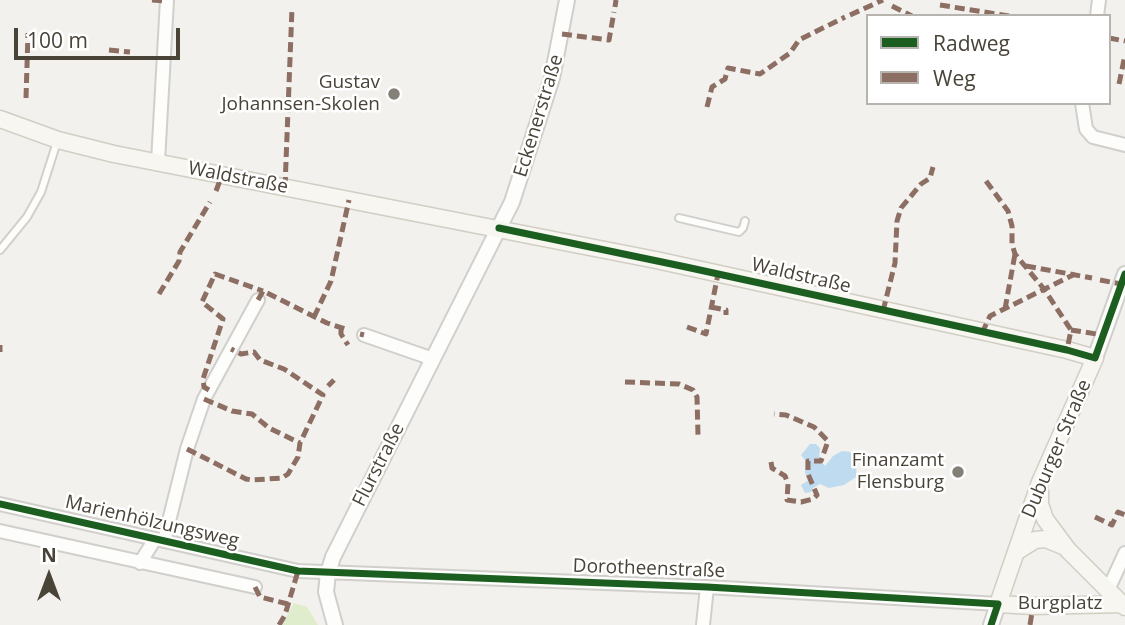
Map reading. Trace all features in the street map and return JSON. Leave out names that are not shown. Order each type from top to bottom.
[{"type":"main road","name":"Waldstraße","points":[[0,119],[58,140],[158,162],[686,267],[1095,358]]},
{"type":"main road","name":"Duburger Straße","points":[[998,604],[1040,482],[1095,358]]},
{"type":"main road","points":[[1040,482],[1040,504],[1045,519],[1068,550]]},
{"type":"main road","points":[[1016,552],[1026,544],[1046,539],[1058,542],[1124,605]]},
{"type":"main road","name":"Burgplatz","points":[[998,604],[1124,605]]},
{"type":"street","points":[[158,162],[167,0]]},
{"type":"street","name":"Eckenerstraße","points":[[499,229],[516,191],[552,78],[567,0]]},
{"type":"street","points":[[1082,105],[1086,128],[1093,137],[1104,142],[1125,145]]},
{"type":"street","name":"Flurstraße","points":[[328,573],[333,557],[499,229]]},
{"type":"street","name":"Duburger Straße","points":[[1095,358],[1125,274]]},
{"type":"street","points":[[160,540],[204,399],[258,300]]},
{"type":"street","points":[[364,335],[433,359]]},
{"type":"street","name":"Marienhölzungsweg","points":[[0,504],[298,571]]},
{"type":"street","points":[[0,531],[256,587]]},
{"type":"street","name":"Marienhölzungsweg","points":[[139,563],[160,540]]},
{"type":"street","points":[[1108,590],[1125,553]]},
{"type":"street","name":"Dorotheenstraße","points":[[298,571],[707,587],[998,604]]},
{"type":"street","points":[[328,573],[326,592],[335,625]]},
{"type":"street","points":[[703,625],[707,587]]},
{"type":"street","name":"Duburger Straße","points":[[991,625],[998,604]]},
{"type":"lane","points":[[0,250],[27,217],[41,192],[58,140]]},
{"type":"lane","points":[[679,218],[739,232],[745,221]]},
{"type":"green space","points":[[294,603],[307,607],[318,625],[282,625]]},
{"type":"water","points":[[810,444],[816,444],[820,448],[819,459],[825,466],[833,456],[842,451],[850,452],[857,459],[856,477],[844,485],[829,488],[820,484],[811,492],[805,493],[801,485],[809,480],[805,473],[805,460],[801,455]]},
{"type":"marked path","points":[[152,0],[166,1]]},
{"type":"marked path","points":[[615,7],[616,0]]},
{"type":"marked path","points":[[850,15],[883,0]]},
{"type":"marked path","points":[[940,5],[996,14]]},
{"type":"marked path","points":[[892,6],[908,14]]},
{"type":"marked path","points":[[285,187],[292,8]]},
{"type":"marked path","points":[[562,34],[609,40],[614,12]]},
{"type":"marked path","points":[[707,107],[712,87],[725,79],[728,68],[760,74],[790,53],[799,40],[845,17]]},
{"type":"marked path","points":[[26,98],[28,33]]},
{"type":"marked path","points":[[1111,38],[1125,41]]},
{"type":"marked path","points":[[109,50],[130,52]]},
{"type":"marked path","points":[[1119,84],[1125,55]]},
{"type":"marked path","points":[[883,311],[895,263],[897,221],[901,208],[921,184],[930,178],[933,167]]},
{"type":"marked path","points":[[216,191],[222,175]]},
{"type":"marked path","points":[[986,181],[1008,211],[1015,254],[1044,289],[1071,330],[1067,350]]},
{"type":"marked path","points":[[314,317],[331,281],[349,200]]},
{"type":"marked path","points":[[159,294],[210,202]]},
{"type":"marked path","points":[[1005,309],[1015,254]]},
{"type":"marked path","points":[[1026,266],[1092,278]]},
{"type":"marked path","points":[[209,390],[204,387],[203,379],[223,319],[202,302],[215,274],[263,291]]},
{"type":"marked path","points":[[687,327],[706,334],[718,274]]},
{"type":"marked path","points":[[982,333],[990,316],[1073,275]]},
{"type":"marked path","points":[[1100,280],[1121,284]]},
{"type":"marked path","points":[[258,300],[263,291],[327,323],[348,330]]},
{"type":"marked path","points":[[711,307],[726,310],[726,315]]},
{"type":"marked path","points":[[341,328],[341,334],[348,345]]},
{"type":"marked path","points":[[1071,330],[1103,335]]},
{"type":"marked path","points":[[360,334],[364,335]]},
{"type":"marked path","points":[[0,345],[0,352]]},
{"type":"marked path","points":[[187,449],[252,480],[282,478],[288,474],[298,457],[300,443],[323,395],[284,369],[260,360],[254,352],[241,354],[231,349]]},
{"type":"marked path","points":[[328,386],[334,380]]},
{"type":"marked path","points":[[625,382],[679,384],[693,390],[697,397],[698,435]]},
{"type":"marked path","points":[[204,399],[232,411],[252,414],[269,428],[300,443]]},
{"type":"marked path","points":[[771,462],[772,468],[785,476],[788,484],[787,500],[801,502],[817,495],[808,474],[808,461],[821,461],[828,441],[814,427],[786,415],[774,414]]},
{"type":"marked path","points":[[1095,517],[1112,525],[1118,512],[1125,515]]},
{"type":"marked path","points":[[279,625],[285,615],[298,571]]},
{"type":"marked path","points":[[255,587],[260,597],[288,604]]},
{"type":"marked path","points":[[1030,625],[1033,606]]},
{"type":"cycle path","points":[[499,228],[1095,358],[1125,274]]},
{"type":"cycle path","points":[[0,504],[298,571],[707,587],[998,604],[991,625]]},
{"type":"place","name":"Gustav Johannsen-Skolen","points":[[394,94]]},
{"type":"place","name":"Finanzamt Flensburg","points":[[958,472]]}]
